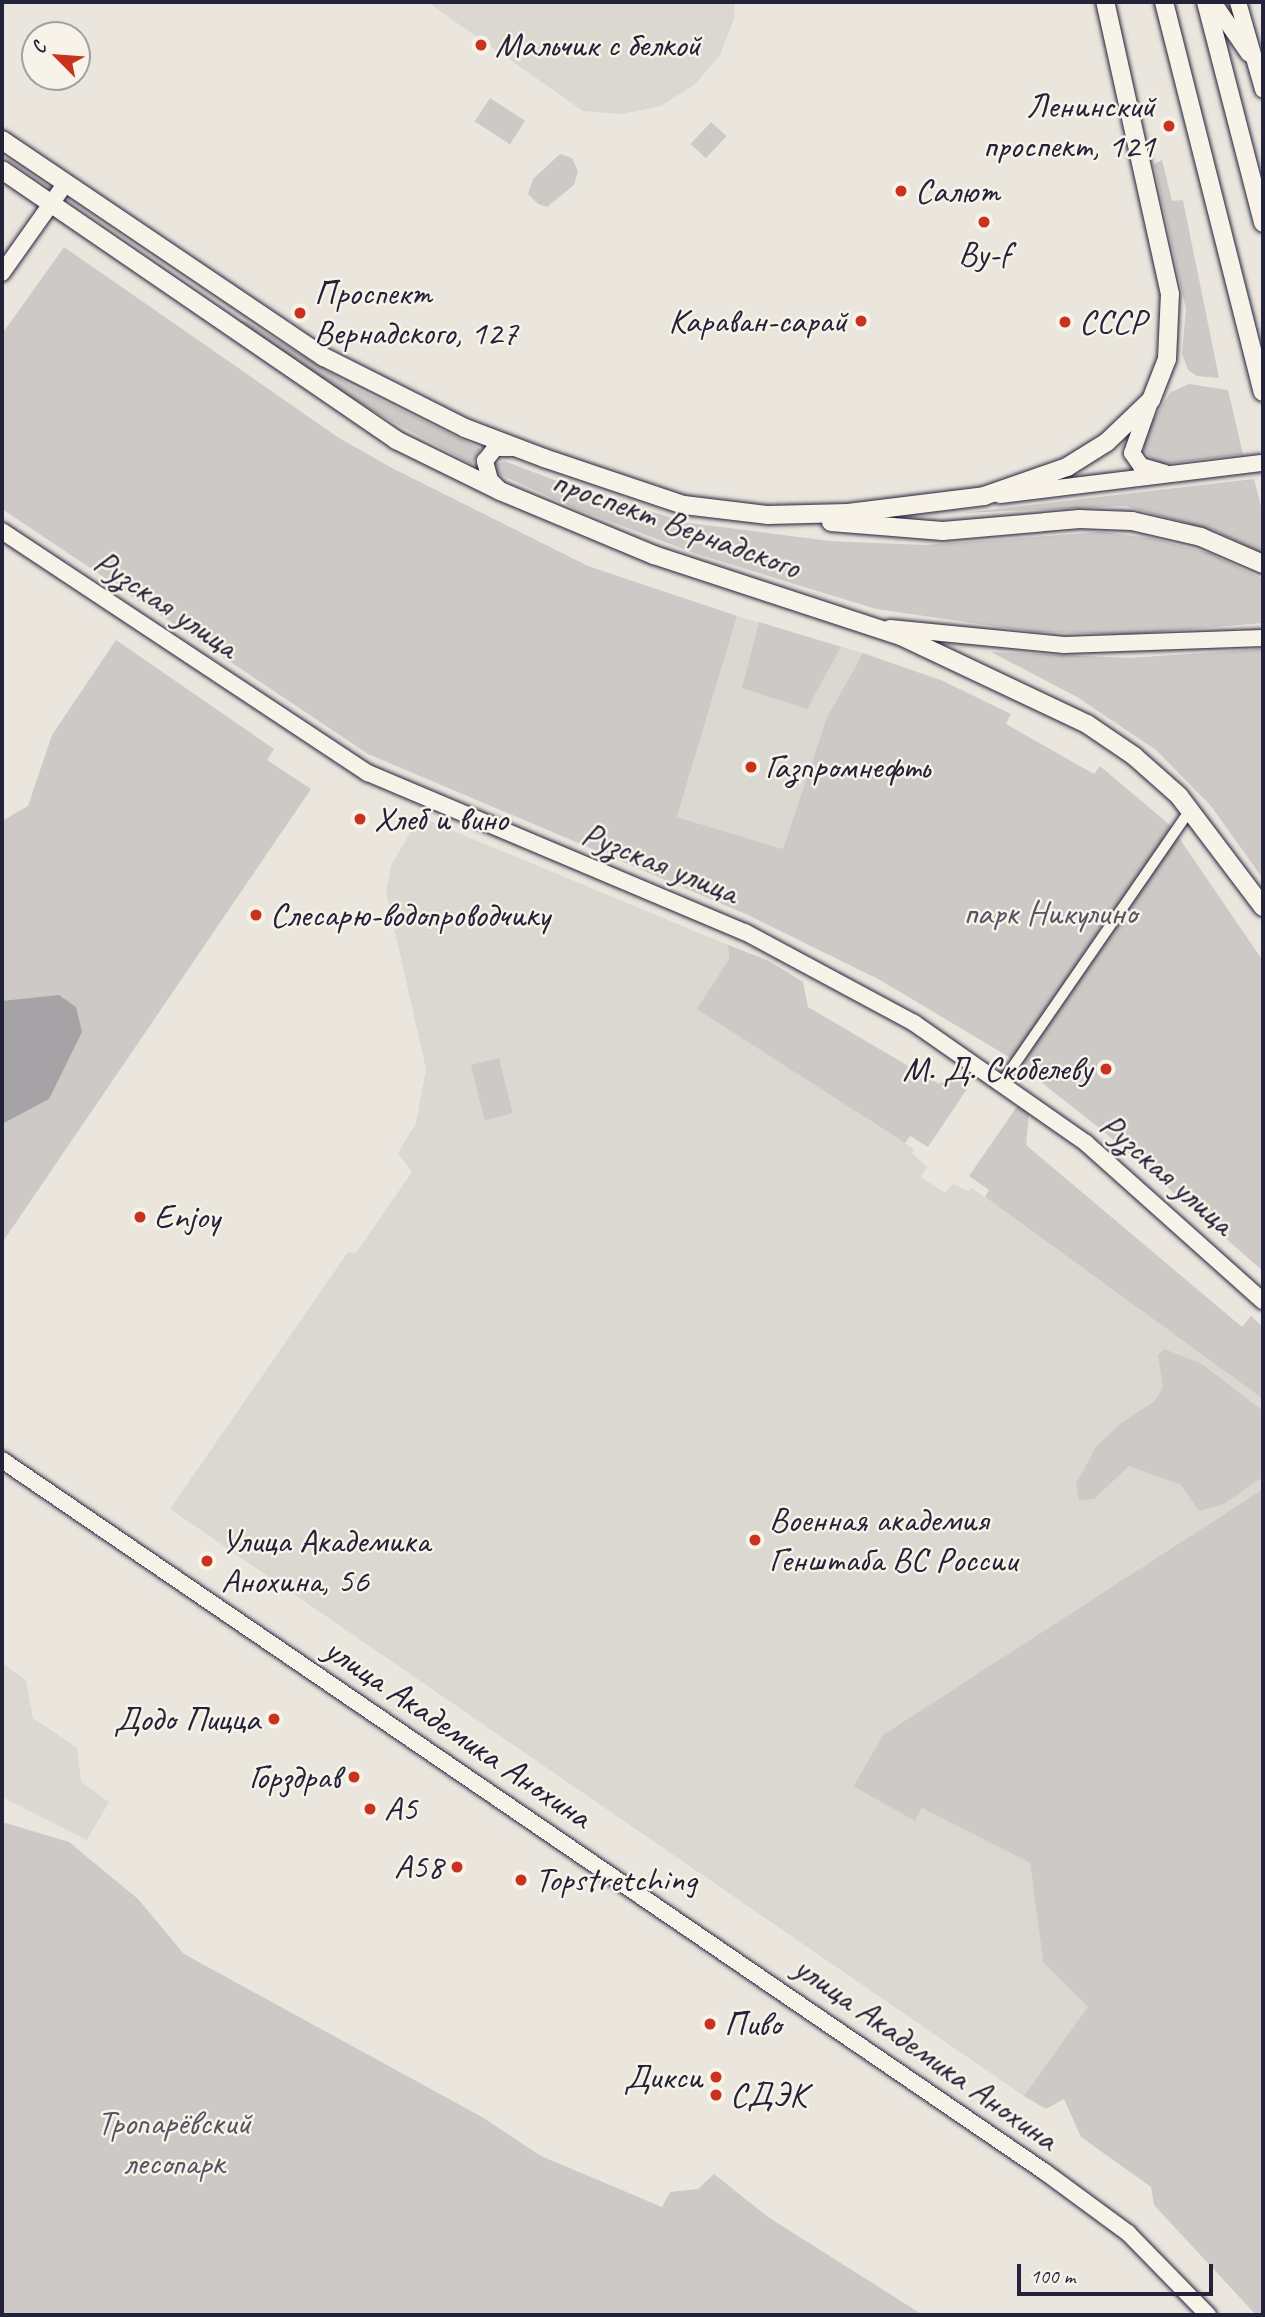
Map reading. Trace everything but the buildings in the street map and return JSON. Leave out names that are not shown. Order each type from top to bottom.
[{"type":"main road","points":[[1105,2],[1170,294],[1167,359],[1151,400]]},
{"type":"main road","points":[[1164,2],[1262,387]]},
{"type":"main road","points":[[1206,2],[1263,223]]},
{"type":"main road","name":"проспект Вернадского","points":[[2,140],[324,357],[454,423],[684,505],[768,515],[848,513],[984,496],[1038,479],[1089,456],[1151,400]]},
{"type":"main road","name":"проспект Вернадского","points":[[2,170],[338,403],[396,440],[500,491],[654,555],[867,623],[973,668],[1087,724],[1134,756],[1190,810],[1263,906]]},
{"type":"main road","points":[[768,515],[919,531],[1079,519],[1132,521],[1201,537],[1263,564]]},
{"type":"street","points":[[1213,2],[1256,65]]},
{"type":"street","points":[[1238,2],[1263,89]]},
{"type":"street","points":[[2,273],[65,184]]},
{"type":"street","points":[[1151,400],[1136,430],[1132,453],[1150,470],[1181,474]]},
{"type":"street","points":[[500,491],[490,481],[485,461],[495,448],[518,448]]},
{"type":"street","points":[[984,496],[1261,463]]},
{"type":"street","name":"Рузская улица","points":[[2,531],[368,773],[781,949],[903,1016],[1003,1082],[1086,1143],[1263,1301]]},
{"type":"street","points":[[867,623],[1064,645],[1263,638]]},
{"type":"street","points":[[1003,1082],[1190,810]]},
{"type":"street","name":"улица Академика Анохина","points":[[2,1460],[1055,2180],[1138,2242],[1208,2315]]},
{"type":"shaded area","points":[[427,2],[735,2],[734,19],[720,55],[694,85],[661,106],[622,114],[583,111]]},
{"type":"shaded area","name":"Газпромнефть","points":[[737,616],[863,653],[827,717],[783,849],[677,817]]},
{"type":"shaded area","name":"Военная академия Генштаба ВС России","points":[[420,817],[728,945],[729,959],[698,1009],[914,1149],[912,1153],[927,1167],[921,1177],[945,1193],[952,1184],[969,1191],[972,1188],[1263,1399],[1263,1489],[883,1735],[853,1785],[915,1821],[922,1808],[1030,1863],[1043,1962],[1089,2007],[1024,2096],[170,1509],[348,1252],[356,1253],[412,1172],[398,1153],[416,1123],[426,1069],[386,892],[392,863]]},
{"type":"shaded area","points":[[59,995],[76,1007],[82,1032],[49,1099],[2,1124],[2,1001]]},
{"type":"shaded area","points":[[2,1663],[26,1680],[33,1718],[77,1748],[81,1782],[109,1802],[87,1840],[2,1797]]},
{"type":"green space","points":[[490,98],[525,121],[510,144],[475,121]]},
{"type":"green space","points":[[711,122],[726,136],[706,158],[691,144]]},
{"type":"green space","points":[[560,154],[572,158],[578,171],[574,185],[547,207],[538,204],[528,194],[533,179]]},
{"type":"green space","points":[[1162,160],[1172,201],[1183,200],[1219,378],[1197,376],[1188,370],[1182,354],[1186,309],[1154,164]]},
{"type":"green space","name":"парк Никулино","points":[[64,247],[339,438],[392,468],[588,566],[737,616],[677,817],[783,849],[827,717],[863,653],[943,681],[1011,714],[1006,724],[1094,774],[1100,766],[1171,826],[1263,961],[1263,1271],[1102,1130],[1009,1057],[880,980],[748,915],[368,754],[2,509],[2,334]]},
{"type":"green space","points":[[237,320],[248,322],[350,385],[481,449],[472,464],[345,395]]},
{"type":"green space","points":[[1189,384],[1228,390],[1243,454],[1157,465],[1144,450],[1143,435],[1171,392]]},
{"type":"green space","points":[[504,461],[586,492],[689,523],[830,541],[925,545],[1102,532],[1151,538],[1209,553],[1263,579],[1263,623],[1133,634],[1036,632],[876,609],[697,554],[574,508],[497,473],[495,465]]},
{"type":"green space","points":[[1254,479],[1263,514],[1263,554],[1215,531],[1125,506],[963,513]]},
{"type":"green space","points":[[759,622],[841,647],[807,709],[742,688]]},
{"type":"green space","points":[[116,640],[274,749],[267,760],[311,789],[2,1243],[2,821],[28,806],[52,735]]},
{"type":"green space","points":[[1263,649],[1263,879],[1211,806],[1156,750],[1077,697],[991,652],[1129,658]]},
{"type":"green space","points":[[728,945],[769,961],[803,982],[808,1007],[939,1084],[957,1071],[971,1083],[928,1147],[910,1136],[905,1143],[697,1009],[729,959]]},
{"type":"green space","points":[[499,1058],[513,1113],[485,1120],[471,1065]]},
{"type":"green space","points":[[1018,1105],[1029,1113],[1026,1145],[1242,1327],[1251,1316],[1263,1327],[1263,1399],[985,1197],[989,1190],[969,1176]]},
{"type":"green space","points":[[1164,1349],[1202,1364],[1263,1411],[1263,1477],[1222,1505],[1199,1511],[1181,1485],[1129,1466],[1094,1499],[1079,1500],[1076,1484],[1096,1447],[1120,1424],[1155,1401],[1163,1387],[1158,1355]]},
{"type":"green space","points":[[1263,1489],[1263,2315],[1256,2315],[1154,2205],[1151,2187],[1081,2137],[1064,2099],[1046,2109],[1024,2096],[1088,2007],[1043,1962],[1030,1863],[922,1808],[915,1821],[853,1786],[883,1735]]},
{"type":"green space","name":"Тропарёвский лесопарк","points":[[2,1822],[69,1842],[138,1899],[184,1954],[482,2117],[541,2156],[662,2207],[670,2192],[698,2189],[714,2174],[768,2217],[923,2315],[2,2315]]},
{"type":"place","name":"Мальчик с белкой","points":[[481,45]]},
{"type":"place","name":"Ленинский проспект, 121","points":[[1169,126]]},
{"type":"place","name":"Салют","points":[[901,191]]},
{"type":"place","name":"By-f","points":[[984,222]]},
{"type":"place","name":"Проспект Вернадского, 127","points":[[300,313]]},
{"type":"place","name":"Караван-сарай","points":[[861,321]]},
{"type":"place","name":"СССР","points":[[1065,322]]},
{"type":"place","name":"Газпромнефть","points":[[751,767]]},
{"type":"place","name":"Хлеб и вино","points":[[360,819]]},
{"type":"place","name":"Слесарю-водопроводчику","points":[[256,915]]},
{"type":"place","name":"М. Д. Скобелеву","points":[[1106,1069]]},
{"type":"place","name":"Enjoy","points":[[140,1217]]},
{"type":"place","name":"Военная академия Генштаба ВС России","points":[[755,1540]]},
{"type":"place","name":"Улица Академика Анохина, 56","points":[[207,1561]]},
{"type":"place","name":"Додо Пицца","points":[[274,1719]]},
{"type":"place","name":"Горздрав","points":[[354,1777]]},
{"type":"place","name":"А5","points":[[370,1809]]},
{"type":"place","name":"А58","points":[[457,1867]]},
{"type":"place","name":"Topstretching","points":[[521,1880]]},
{"type":"place","name":"Пиво","points":[[710,2024]]},
{"type":"place","name":"Дикси","points":[[716,2077]]},
{"type":"place","name":"СДЭК","points":[[716,2095]]}]
